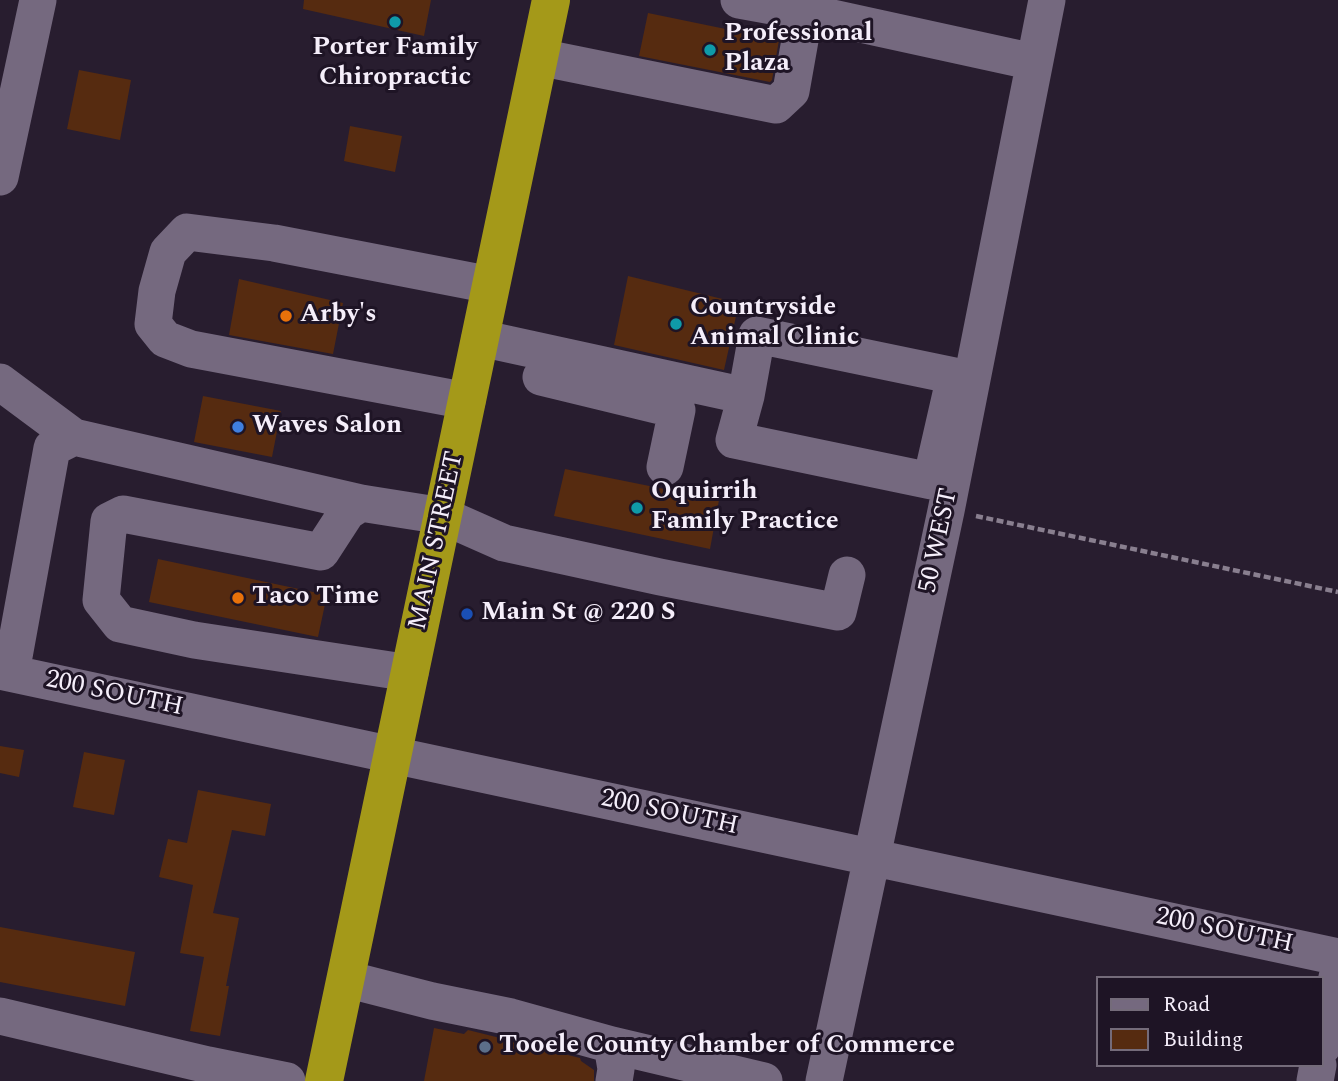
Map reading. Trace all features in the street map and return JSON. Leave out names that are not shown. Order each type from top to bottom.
[{"type":"highway","name":"MAIN STREET","points":[[324,1081],[551,0]]},
{"type":"street","points":[[0,177],[38,0]]},
{"type":"street","points":[[739,0],[1034,62]]},
{"type":"street","name":"50 WEST","points":[[824,1081],[946,511],[1047,0]]},
{"type":"street","points":[[539,57],[776,105],[791,91],[805,12]]},
{"type":"street","points":[[467,401],[191,349],[164,339],[153,324],[157,291],[169,252],[187,232],[274,243],[491,285]]},
{"type":"street","points":[[757,335],[955,376],[932,481],[734,440],[746,396],[757,335]]},
{"type":"street","points":[[478,350],[539,352],[746,396]]},
{"type":"street","points":[[478,350],[677,410],[665,467]]},
{"type":"street","points":[[0,382],[74,437],[361,503],[443,516],[504,542],[660,577],[838,612],[847,575]]},
{"type":"street","points":[[5,672],[52,448],[74,437]]},
{"type":"street","points":[[361,503],[347,512],[321,552],[123,514],[109,521],[101,600],[120,624],[194,640],[410,673]]},
{"type":"street","name":"200 SOUTH","points":[[5,672],[1338,957]]},
{"type":"street","points":[[1324,1037],[1338,973]]},
{"type":"street","points":[[345,979],[432,1001],[512,1017],[612,1045],[764,1081]]},
{"type":"street","points":[[0,1016],[287,1081]]},
{"type":"street","points":[[612,1045],[616,1069],[614,1081]]},
{"type":"path","points":[[946,511],[998,519],[1338,592]]},
{"type":"building","name":"Porter Family Chiropractic","points":[[304,0],[431,0],[424,36],[303,9]]},
{"type":"building","name":"Professional Plaza","points":[[648,13],[779,40],[772,80],[770,82],[639,56]]},
{"type":"building","points":[[79,70],[131,80],[120,140],[67,129]]},
{"type":"building","points":[[350,126],[402,136],[395,172],[344,161]]},
{"type":"building","name":"Countryside Animal Clinic","points":[[628,276],[739,303],[724,370],[614,345]]},
{"type":"building","name":"Arby's","points":[[239,279],[343,303],[333,354],[229,335]]},
{"type":"building","name":"Waves Salon","points":[[203,396],[281,411],[272,457],[194,442]]},
{"type":"building","name":"Oquirrih Family Practice","points":[[565,469],[719,500],[710,549],[554,516]]},
{"type":"building","name":"Taco Time","points":[[158,559],[327,595],[318,637],[149,602]]},
{"type":"building","points":[[0,746],[24,750],[19,777],[0,773]]},
{"type":"building","points":[[84,752],[125,760],[114,815],[73,807]]},
{"type":"building","points":[[198,790],[271,804],[265,836],[232,830],[213,913],[239,918],[220,1036],[190,1031],[204,957],[180,953],[193,885],[159,877],[168,839],[187,843]]},
{"type":"building","points":[[0,927],[135,952],[125,1006],[0,982]]},
{"type":"building","name":"Tooele County Chamber of Commerce","points":[[434,1028],[464,1034],[468,1030],[580,1058],[594,1070],[594,1081],[424,1081]]},
{"type":"place","name":"Porter Family Chiropractic","points":[[395,22]]},
{"type":"place","name":"Professional Plaza","points":[[710,50]]},
{"type":"place","name":"Arby's","points":[[286,316]]},
{"type":"place","name":"Countryside Animal Clinic","points":[[676,324]]},
{"type":"place","name":"Waves Salon","points":[[238,427]]},
{"type":"place","name":"Oquirrih Family Practice","points":[[637,508]]},
{"type":"place","name":"Taco Time","points":[[238,598]]},
{"type":"place","name":"Main St @ 220 S","points":[[467,614]]},
{"type":"place","name":"Tooele County Chamber of Commerce","points":[[485,1047]]}]
